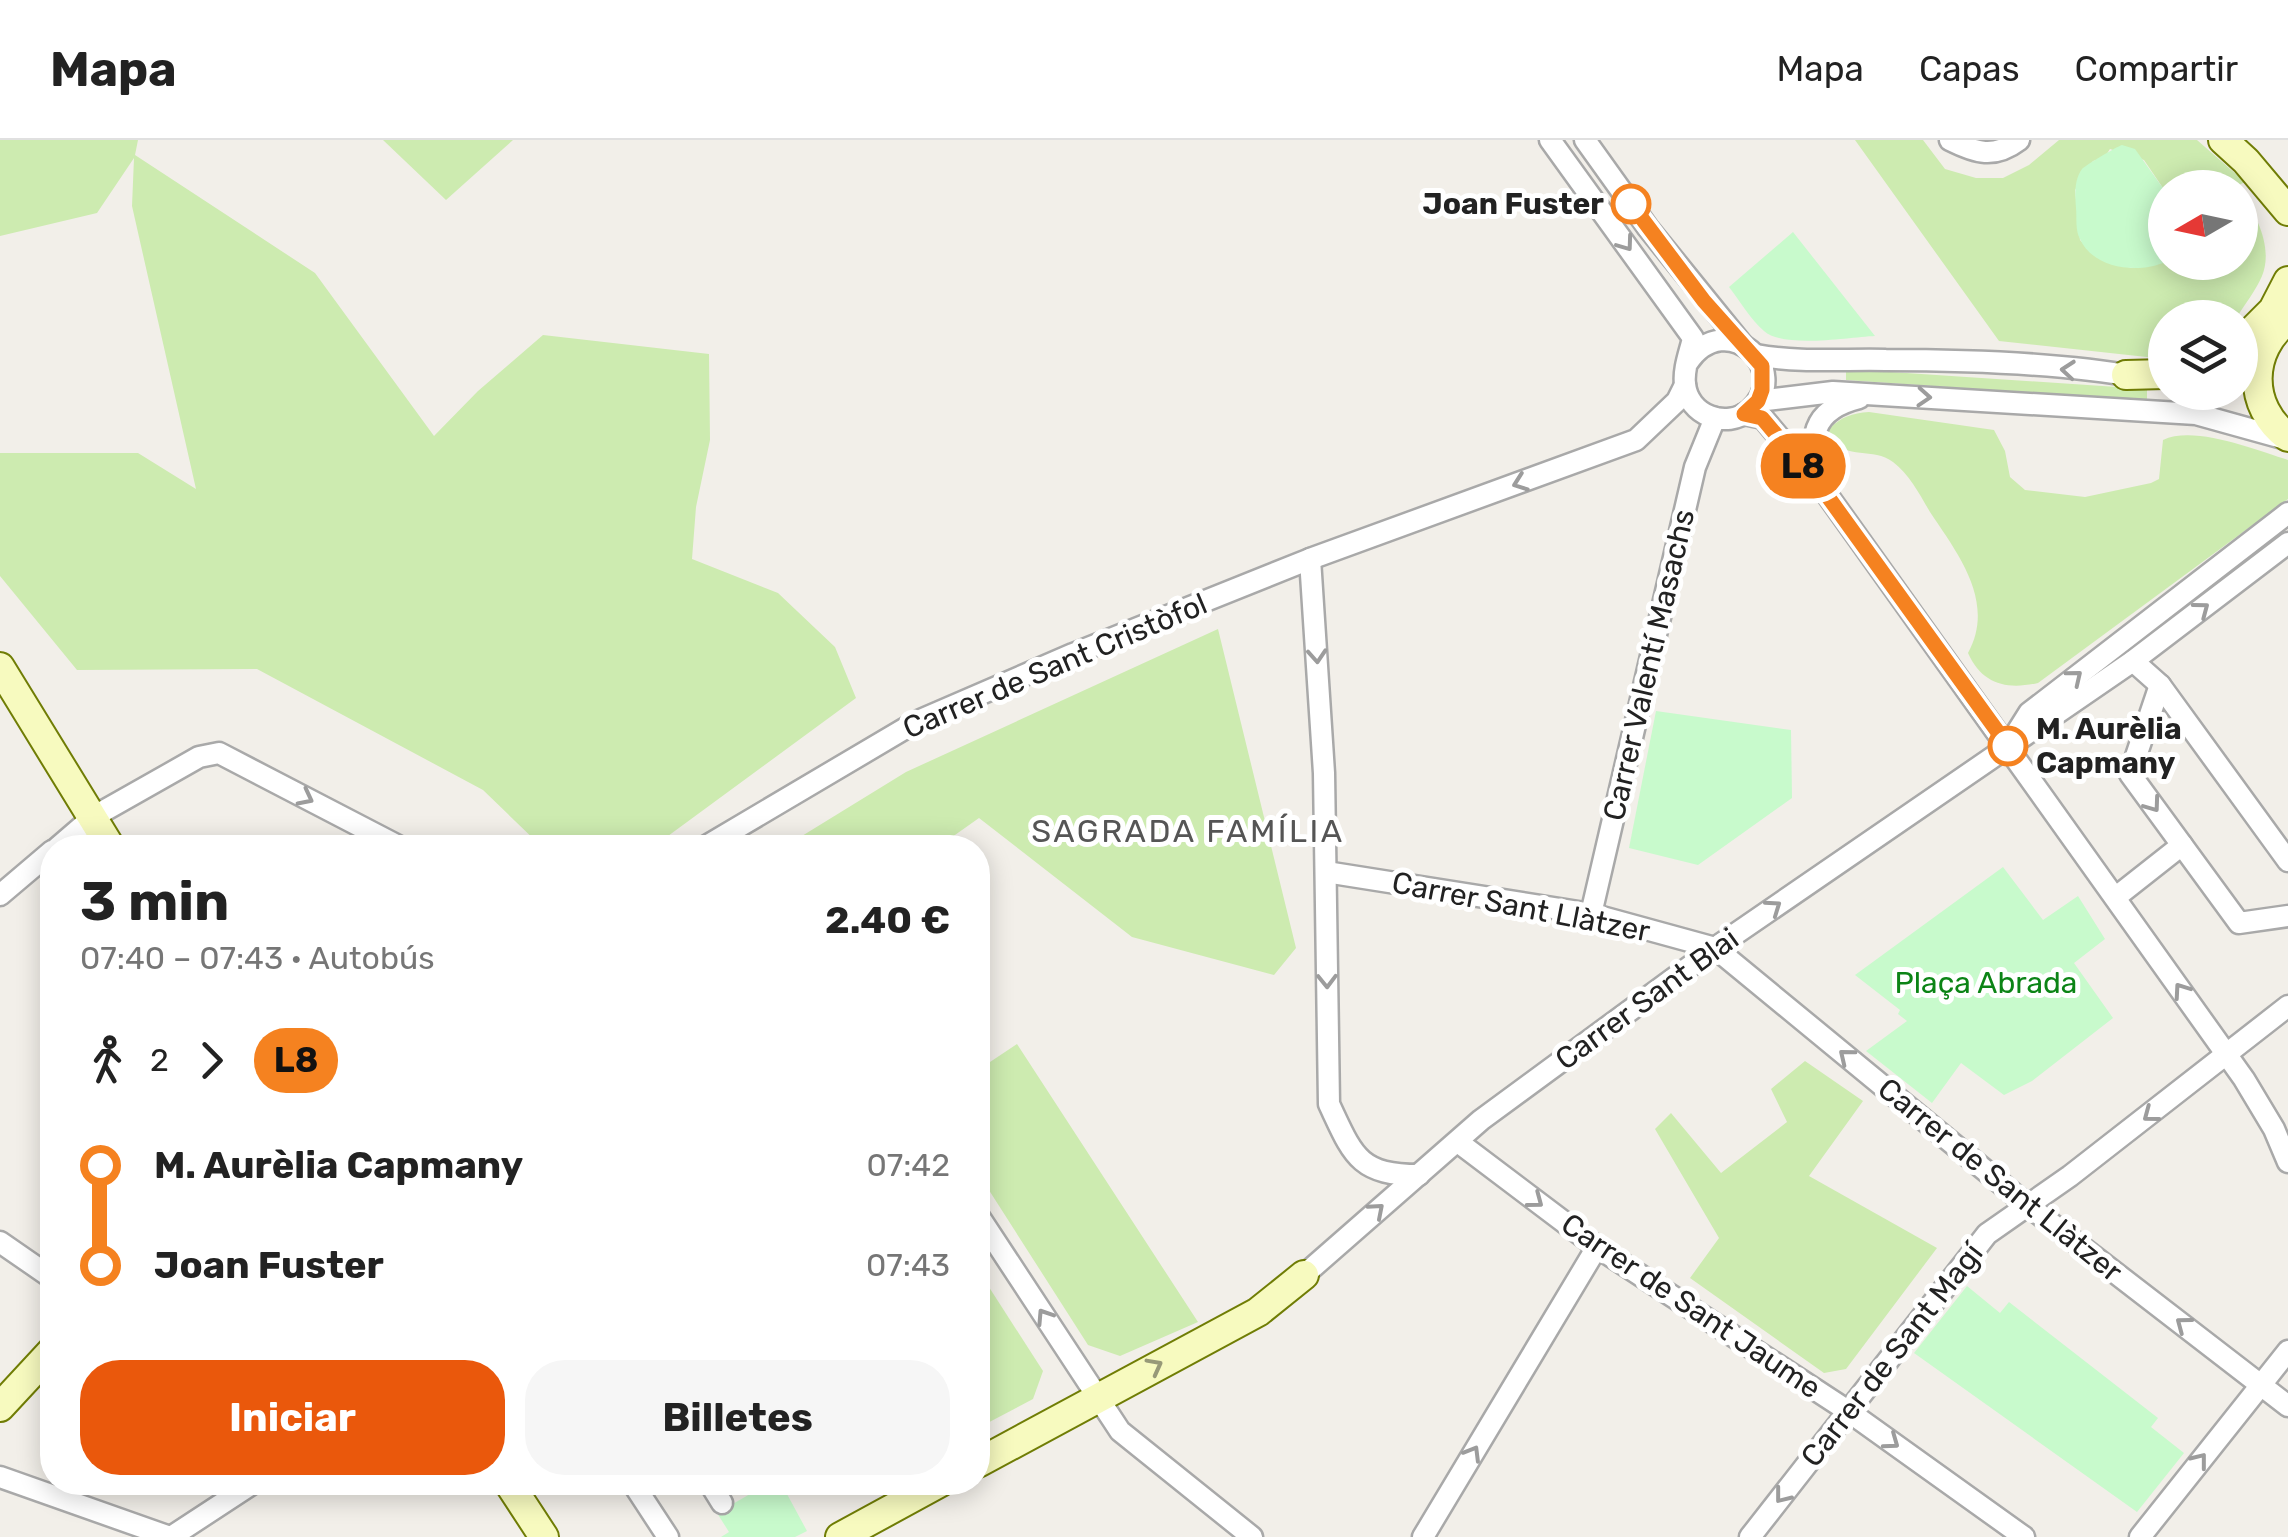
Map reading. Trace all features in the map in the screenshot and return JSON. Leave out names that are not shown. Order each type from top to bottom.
[{"type":"street","points":[[1550,140],[1693,338],[1684,385],[1696,408],[1714,418],[1734,418],[1751,407],[1833,392],[2196,414],[2288,438]]},
{"type":"street","points":[[1585,140],[1659,243],[1749,350],[1764,378],[1751,407]]},
{"type":"street","points":[[1950,140],[1973,152],[1991,154],[2019,140]]},
{"type":"street","points":[[2223,140],[2246,161],[2285,212]]},
{"type":"street","points":[[2258,335],[2288,281]]},
{"type":"street","points":[[2258,345],[2288,320]]},
{"type":"street","points":[[1688,362],[1706,344],[1730,340],[1783,360],[1908,360],[2148,377]]},
{"type":"street","name":"Carrer de Sant Cristòfol","points":[[730,835],[916,722],[1072,654],[1310,559],[1636,440],[1677,401],[1684,385]]},
{"type":"street","points":[[2258,385],[2261,404],[2288,438]]},
{"type":"street","points":[[1826,494],[1814,458],[1813,440],[1818,424],[1828,410],[1874,394]]},
{"type":"street","points":[[1751,407],[1826,494],[2116,897],[2228,1056],[2274,1129],[2288,1162]]},
{"type":"street","name":"Carrer Valentí Masachs","points":[[1591,914],[1694,467],[1714,418]]},
{"type":"street","name":"Carrer Sant Blai","points":[[2008,746],[2029,713],[2288,513]]},
{"type":"street","name":"Carrer Sant Blai","points":[[1304,1275],[1481,1120],[1715,948],[2133,661],[2288,544]]},
{"type":"street","points":[[1310,559],[1324,773],[1329,1104],[1348,1145],[1370,1169],[1390,1175],[1418,1174]]},
{"type":"street","points":[[2133,661],[2160,685],[2288,861]]},
{"type":"street","points":[[0,666],[104,835]]},
{"type":"street","points":[[2160,685],[2130,774],[2239,923],[2288,916]]},
{"type":"street","points":[[72,835],[93,817],[199,758],[219,754],[377,835]]},
{"type":"street","points":[[2116,897],[2182,845]]},
{"type":"street","points":[[0,895],[40,862]]},
{"type":"street","name":"Carrer Sant Llàtzer","points":[[1326,872],[1591,914],[1715,948]]},
{"type":"street","name":"Carrer de Sant Llàtzer","points":[[1715,948],[2026,1204],[2288,1406]]},
{"type":"street","name":"Carrer de Sant Magí","points":[[1750,1537],[1987,1234],[2070,1176],[2288,1006]]},
{"type":"street","name":"Carrer de Sant Jaume","points":[[1458,1142],[1597,1246],[1848,1410],[2024,1537]]},
{"type":"street","points":[[990,1233],[1120,1431],[1252,1537]]},
{"type":"street","points":[[0,1242],[40,1270]]},
{"type":"street","points":[[1423,1537],[1597,1246]]},
{"type":"street","points":[[990,1456],[1258,1312],[1304,1275]]},
{"type":"street","points":[[2140,1537],[2284,1355]]},
{"type":"street","points":[[0,1407],[40,1365]]},
{"type":"street","points":[[0,1477],[40,1491]]},
{"type":"street","points":[[51,1495],[170,1537],[235,1495]]},
{"type":"street","points":[[517,1495],[544,1537]]},
{"type":"street","points":[[641,1495],[668,1537]]},
{"type":"street","points":[[717,1495],[722,1503]]},
{"type":"street","points":[[849,1535],[918,1495]]},
{"type":"green space","points":[[0,140],[138,140],[135,155],[315,273],[434,436],[478,391],[543,335],[709,354],[710,440],[696,507],[692,559],[778,593],[835,647],[856,698],[669,835],[530,835],[483,790],[257,669],[77,670],[0,576],[0,453],[138,453],[196,489],[132,206],[134,158],[97,213],[0,236]]},
{"type":"green space","points":[[383,140],[513,140],[446,200]]},
{"type":"green space","points":[[1855,140],[1923,140],[1945,169],[1976,178],[2003,178],[2029,165],[2059,140],[2197,140],[2231,170],[2151,170],[2144,160],[2110,149],[2104,158],[2093,161],[2075,190],[2080,240],[2096,257],[2131,268],[2148,265],[2148,280],[2258,280],[2258,224],[2265,244],[2265,266],[2249,300],[2148,300],[2148,357],[1999,341]]},
{"type":"green space","points":[[2122,145],[2135,149],[2150,170],[2148,267],[2106,263],[2086,249],[2080,239],[2076,183],[2079,173]]},
{"type":"green space","points":[[1793,232],[1875,336],[1786,340],[1764,331],[1750,316],[1729,287]]},
{"type":"green space","points":[[1846,369],[2147,389],[2147,401],[1846,380]]},
{"type":"green space","points":[[1869,412],[1994,430],[2005,451],[2010,477],[2025,490],[2085,497],[2151,483],[2159,479],[2163,440],[2191,435],[2288,460],[2288,499],[2038,683],[2005,685],[1980,672],[1968,653],[1978,615],[1970,579],[1909,479],[1885,458],[1852,452],[1829,439],[1829,429],[1838,421]]},
{"type":"green space","points":[[1218,629],[1296,948],[1274,975],[1132,937],[979,818],[955,835],[804,835],[906,772]]},
{"type":"green space","points":[[1656,711],[1791,730],[1792,798],[1698,865],[1629,848]]},
{"type":"green space","name":"Plaça Abrada","points":[[2003,867],[2043,920],[2078,896],[2105,939],[2074,963],[2113,1018],[2032,1081],[2004,1095],[1961,1063],[1932,1103],[1866,1051],[1907,1021],[1898,1014],[1900,1010],[1855,975]]},
{"type":"green space","points":[[1017,1044],[1198,1322],[1120,1356],[1088,1345],[990,1192],[990,1062]]},
{"type":"green space","points":[[1805,1061],[1863,1101],[1809,1176],[1937,1248],[1846,1369],[1824,1373],[1690,1278],[1719,1238],[1655,1129],[1671,1113],[1721,1173],[1787,1122],[1771,1089]]},
{"type":"green space","points":[[1967,1286],[2000,1313],[2009,1302],[2158,1418],[2151,1427],[2184,1453],[2137,1512],[1914,1353]]},
{"type":"green space","points":[[990,1289],[1043,1371],[1033,1399],[990,1422]]},
{"type":"green space","points":[[748,1495],[788,1495],[807,1531],[795,1537],[721,1537],[729,1532],[717,1513]]},
{"type":"bus line","name":"L8","points":[[1631,204],[1704,301],[1762,366],[1764,378],[1758,401],[1744,414],[1762,418],[1826,494],[2008,746]]},
{"type":"place","name":"Joan Fuster","points":[[1631,204]]},
{"type":"place","name":"M. Aurèlia Capmany","points":[[2008,746]]},
{"type":"district","name":"SAGRADA FAMÍLIA","points":[[1188,831]]}]
